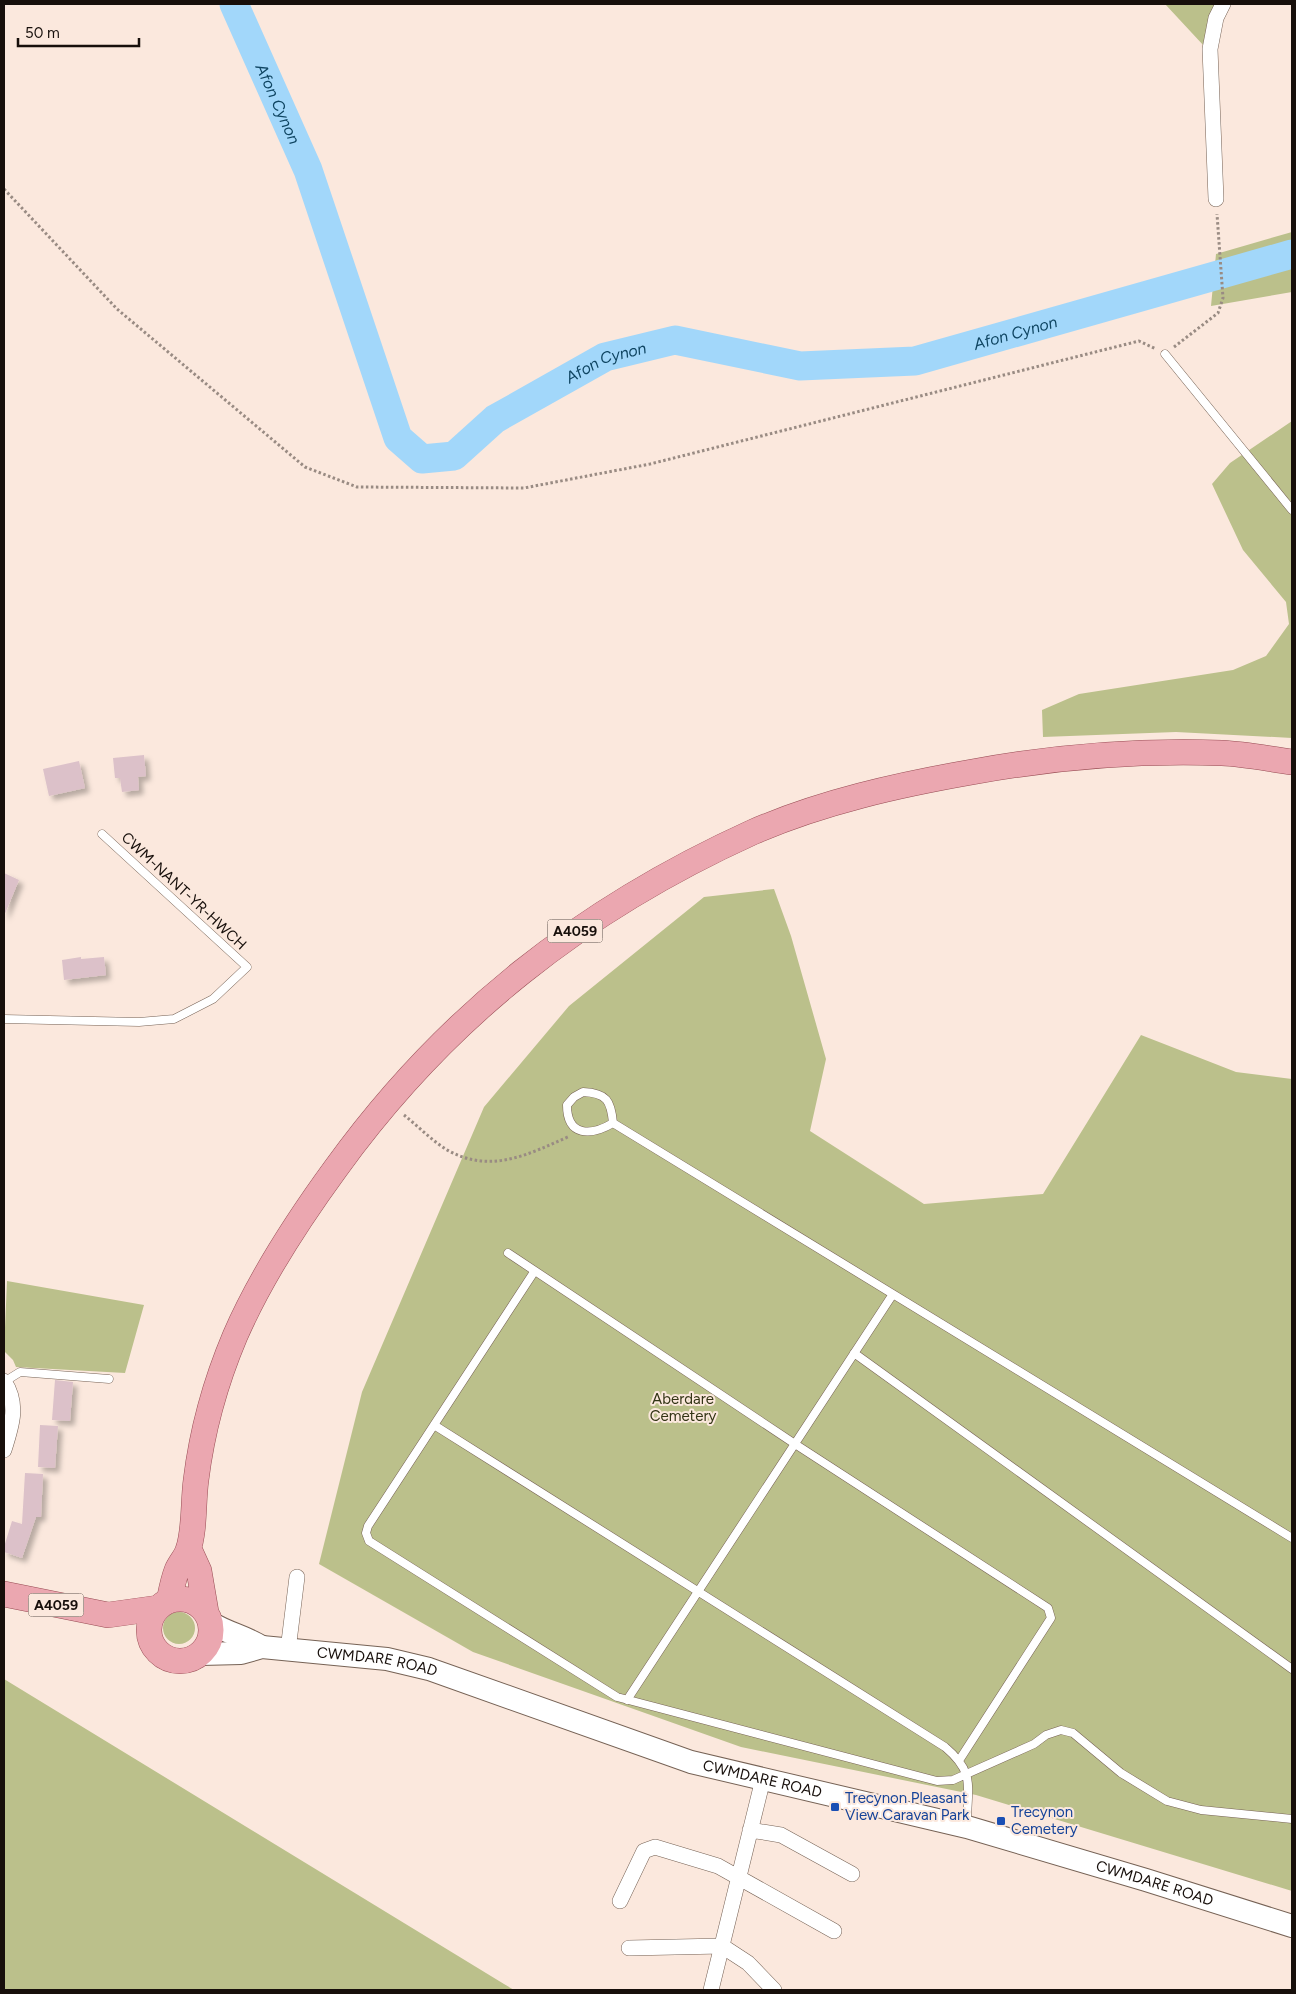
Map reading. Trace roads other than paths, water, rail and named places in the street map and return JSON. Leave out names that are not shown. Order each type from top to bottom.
[{"type":"main road","name":"A4059","points":[[108,1615],[163,1604],[176,1572],[189,1549],[196,1476],[208,1415],[235,1336],[264,1280],[304,1212],[363,1130],[462,1022],[523,970],[597,915],[671,874],[755,832],[830,804],[913,782],[1009,765],[1095,755],[1224,753],[1292,762]]},
{"type":"main road","name":"A4059","points":[[189,1549],[199,1570],[208,1618]]},
{"type":"main road","name":"A4059","points":[[4,1594],[108,1615],[151,1642]]},
{"type":"main road","points":[[184,1599],[192,1601],[208,1618],[210,1641],[201,1654],[191,1659],[174,1661],[156,1650],[151,1642],[149,1626],[163,1604],[184,1599]]},
{"type":"main road","name":"CWMDARE ROAD","points":[[208,1618],[220,1629],[243,1636],[262,1647]]},
{"type":"main road","name":"CWMDARE ROAD","points":[[201,1654],[241,1652],[262,1647],[386,1658],[429,1669],[691,1762],[967,1828],[1146,1880],[1292,1926]]},
{"type":"street","points":[[1216,199],[1210,49],[1216,18],[1224,4]]},
{"type":"street","points":[[4,1381],[11,1392],[13,1423],[4,1450]]},
{"type":"street","points":[[288,1650],[297,1576]]},
{"type":"street","points":[[711,1990],[763,1779]]},
{"type":"street","points":[[750,1830],[781,1835],[852,1874]]},
{"type":"street","points":[[620,1901],[644,1851],[655,1847],[718,1866],[834,1931]]},
{"type":"street","points":[[629,1948],[722,1946],[748,1963],[774,1990]]},
{"type":"lane","points":[[1165,354],[1292,510]]},
{"type":"lane","name":"CWM-NANT-YR-HWCH","points":[[4,1019],[140,1022],[174,1019],[213,999],[246,967],[102,834]]},
{"type":"lane","points":[[583,1092],[596,1093],[606,1098],[611,1107],[613,1123],[599,1131],[580,1131],[572,1125],[567,1116],[567,1105],[574,1097],[583,1092]]},
{"type":"lane","points":[[613,1123],[1292,1538]]},
{"type":"lane","points":[[508,1253],[795,1444],[1048,1608],[1051,1618],[960,1759]]},
{"type":"lane","points":[[534,1272],[368,1526],[366,1533],[370,1542],[617,1697],[937,1781],[953,1780],[968,1774],[1034,1744],[1046,1735],[1061,1730],[1073,1733],[1121,1773],[1168,1801],[1201,1810],[1292,1819]]},
{"type":"lane","points":[[627,1700],[893,1294]]},
{"type":"lane","points":[[854,1353],[1292,1669]]},
{"type":"lane","points":[[4,1381],[20,1372],[109,1379]]},
{"type":"lane","points":[[434,1425],[945,1746],[960,1759],[968,1774],[967,1828]]},
{"type":"waterway","name":"Afon Cynon","points":[[234,4],[308,170],[398,438],[422,459],[454,456],[495,419],[605,357],[675,340],[800,366],[915,361],[1292,254]]},
{"type":"place","name":"Trecynon Pleasant View Caravan Park","points":[[835,1807]]},
{"type":"place","name":"Trecynon Cemetery","points":[[1001,1821]]},
{"type":"park label","name":"Aberdare Cemetery","points":[[683,1408]]}]
